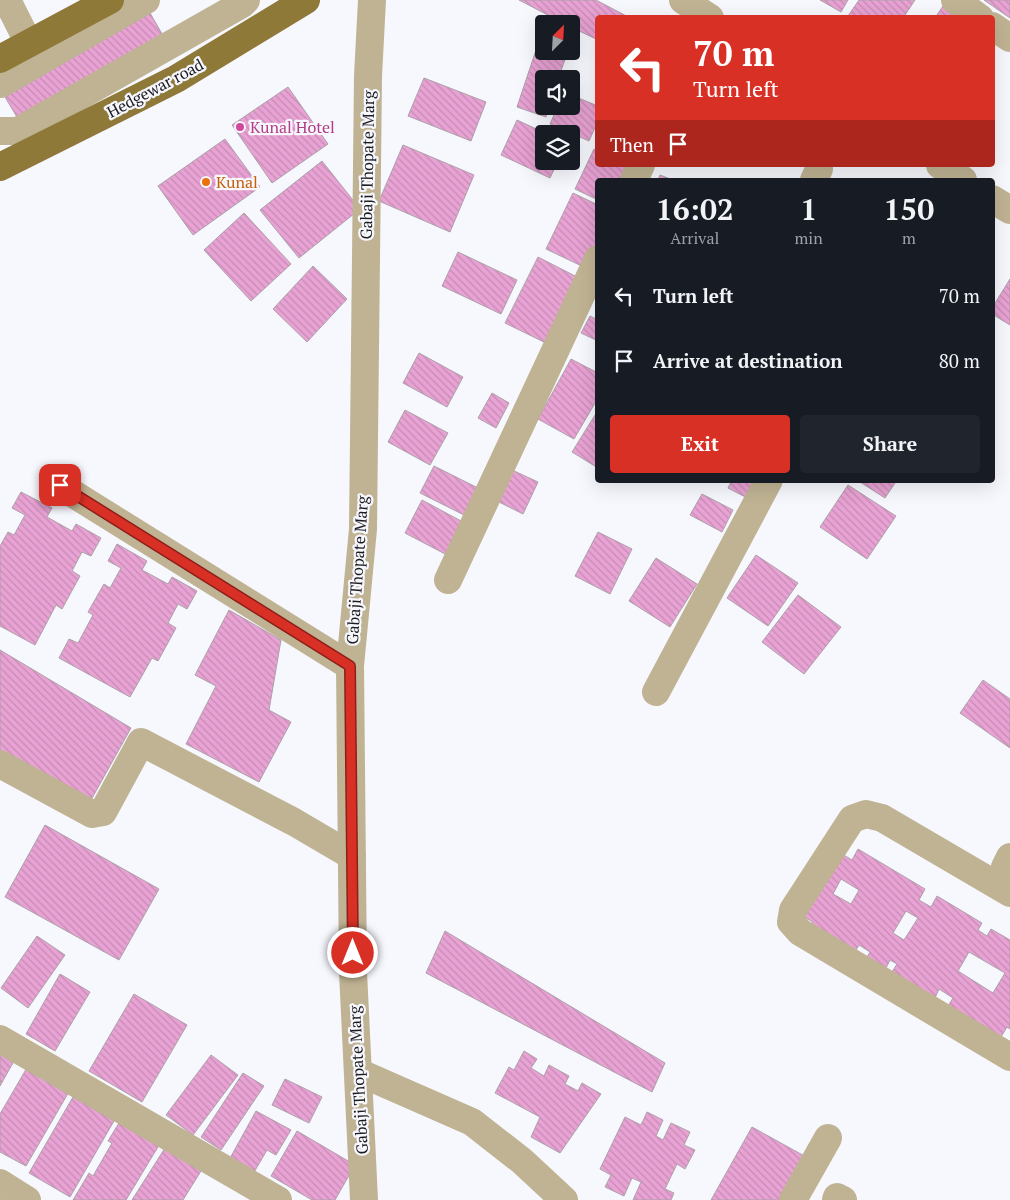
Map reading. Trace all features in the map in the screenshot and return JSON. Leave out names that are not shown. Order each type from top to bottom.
[{"type":"main road","points":[[0,59],[110,0]]},
{"type":"main road","name":"Hedgewar road","points":[[0,167],[176,79],[306,0]]},
{"type":"street","points":[[7,0],[29,44]]},
{"type":"street","points":[[0,84],[146,0]]},
{"type":"street","points":[[0,131],[18,131],[171,46],[246,0]]},
{"type":"street","name":"Gabaji Thopate Marg","points":[[364,1200],[353,972],[350,666],[363,529],[368,76],[372,0]]},
{"type":"street","points":[[683,0],[707,15]]},
{"type":"street","points":[[955,0],[976,15]]},
{"type":"street","points":[[995,28],[1010,38]]},
{"type":"street","points":[[943,167],[960,178]]},
{"type":"street","points":[[995,201],[1010,210]]},
{"type":"street","points":[[448,580],[595,265]]},
{"type":"street","points":[[656,692],[767,483]]},
{"type":"street","points":[[60,485],[350,666]]},
{"type":"street","points":[[0,764],[92,814],[103,812],[141,742],[294,822],[352,856]]},
{"type":"street","points":[[1010,893],[882,818],[866,814],[852,819],[792,910],[791,922],[800,932],[1010,1056]]},
{"type":"street","points":[[0,1039],[278,1200]]},
{"type":"street","points":[[358,1072],[472,1122],[522,1162],[564,1200]]},
{"type":"street","points":[[793,1200],[828,1138]]},
{"type":"street","points":[[0,1183],[27,1200]]},
{"type":"street","points":[[836,1200],[837,1197],[843,1200]]},
{"type":"building","points":[[519,0],[596,0],[624,15],[595,15],[595,39],[580,31],[580,15],[548,15]]},
{"type":"building","points":[[820,0],[848,0],[841,12]]},
{"type":"building","points":[[859,0],[915,0],[905,15],[849,15]]},
{"type":"building","points":[[984,0],[1010,0],[1010,18]]},
{"type":"building","points":[[943,6],[955,15],[937,15]]},
{"type":"building","points":[[150,13],[165,39],[20,122],[5,97]]},
{"type":"building","points":[[535,53],[535,60],[565,60],[561,70],[535,70],[535,113],[517,107]]},
{"type":"building","points":[[424,78],[486,102],[471,141],[408,116]]},
{"type":"building","points":[[288,87],[328,144],[272,183],[232,125]]},
{"type":"building","points":[[580,99],[595,105],[595,128],[589,141],[580,137],[580,125],[550,124],[554,115],[580,115]]},
{"type":"building","points":[[517,120],[535,128],[535,170],[554,170],[550,178],[501,155]]},
{"type":"building","points":[[225,139],[260,187],[193,235],[158,186]]},
{"type":"building","points":[[403,145],[474,175],[450,232],[379,201]]},
{"type":"building","points":[[594,149],[595,167],[628,167],[631,178],[595,178],[595,199],[575,189]]},
{"type":"building","points":[[322,161],[360,209],[299,258],[260,210]]},
{"type":"building","points":[[573,193],[595,204],[595,256],[588,269],[546,249]]},
{"type":"building","points":[[244,213],[291,264],[251,301],[204,250]]},
{"type":"building","points":[[458,252],[517,280],[501,314],[442,286]]},
{"type":"building","points":[[538,257],[579,278],[552,346],[505,323]]},
{"type":"building","points":[[313,266],[347,299],[307,342],[273,309]]},
{"type":"building","points":[[1010,279],[1010,325],[995,316],[995,303]]},
{"type":"building","points":[[590,316],[595,318],[595,340],[581,333]]},
{"type":"building","points":[[419,353],[463,377],[447,407],[403,383]]},
{"type":"building","points":[[571,359],[595,371],[595,403],[574,439],[538,419]]},
{"type":"building","points":[[492,393],[509,403],[496,428],[478,418]]},
{"type":"building","points":[[405,410],[448,433],[430,465],[388,442]]},
{"type":"building","points":[[595,415],[595,466],[572,452]]},
{"type":"building","points":[[434,466],[480,489],[466,516],[420,493]]},
{"type":"building","points":[[512,470],[538,482],[523,514],[497,501]]},
{"type":"building","points":[[730,483],[757,483],[755,502],[728,488]]},
{"type":"building","points":[[862,483],[895,483],[885,498]]},
{"type":"building","points":[[848,485],[896,516],[867,559],[820,527]]},
{"type":"building","points":[[21,492],[52,508],[47,517],[72,531],[76,524],[101,538],[91,556],[82,552],[72,571],[80,576],[62,609],[56,605],[35,645],[0,626],[0,546],[8,532],[14,535],[25,515],[12,508]]},
{"type":"building","points":[[702,494],[733,510],[722,532],[690,515]]},
{"type":"building","points":[[422,500],[463,522],[447,555],[405,533]]},
{"type":"building","points":[[598,532],[632,549],[610,594],[575,576]]},
{"type":"building","points":[[117,544],[147,561],[142,570],[168,584],[172,577],[197,591],[187,609],[178,604],[168,623],[176,628],[158,661],[152,658],[130,697],[59,658],[69,639],[78,643],[93,615],[88,612],[104,584],[110,588],[121,568],[108,561]]},
{"type":"building","points":[[756,555],[798,583],[768,626],[727,598]]},
{"type":"building","points":[[656,558],[697,584],[670,627],[629,601]]},
{"type":"building","points":[[798,595],[841,627],[804,674],[762,642]]},
{"type":"building","points":[[229,610],[281,640],[269,710],[291,722],[259,782],[186,744],[216,686],[195,675]]},
{"type":"building","points":[[0,650],[131,728],[91,800],[0,752]]},
{"type":"building","points":[[983,680],[1010,699],[1010,748],[960,713]]},
{"type":"building","points":[[45,825],[159,889],[119,960],[5,897]]},
{"type":"building","points":[[858,849],[925,889],[919,900],[931,907],[937,896],[982,923],[978,930],[987,936],[991,929],[1010,940],[1010,1029],[1007,1027],[1001,1037],[948,1006],[953,998],[939,989],[935,998],[892,972],[897,964],[890,960],[886,968],[867,957],[870,952],[859,945],[856,950],[812,924],[813,922],[799,914],[837,851],[852,860]],"holes":[[[841,879],[859,890],[851,904],[833,894]],[[906,911],[918,918],[904,940],[893,933]],[[969,952],[1005,973],[993,993],[958,971]]]},
{"type":"building","points":[[445,931],[665,1063],[652,1092],[426,973]]},
{"type":"building","points":[[37,936],[65,955],[28,1008],[1,988]]},
{"type":"building","points":[[60,974],[90,992],[55,1051],[26,1034]]},
{"type":"building","points":[[134,994],[187,1025],[142,1102],[89,1071]]},
{"type":"building","points":[[524,1051],[537,1059],[531,1068],[544,1076],[549,1065],[569,1076],[565,1084],[578,1091],[582,1083],[601,1094],[560,1153],[531,1137],[540,1117],[495,1093],[509,1067],[514,1070]]},
{"type":"building","points":[[0,1053],[14,1061],[0,1086]]},
{"type":"building","points":[[211,1055],[238,1075],[193,1135],[166,1115]]},
{"type":"building","points":[[28,1066],[70,1090],[26,1166],[0,1152],[0,1114]]},
{"type":"building","points":[[243,1073],[264,1086],[221,1150],[201,1137]]},
{"type":"building","points":[[285,1079],[322,1097],[309,1123],[272,1105]]},
{"type":"building","points":[[73,1097],[114,1121],[70,1197],[29,1173]]},
{"type":"building","points":[[256,1111],[291,1130],[276,1155],[267,1150],[253,1174],[229,1160]]},
{"type":"building","points":[[647,1112],[663,1120],[656,1136],[663,1140],[671,1123],[690,1132],[684,1145],[695,1150],[685,1169],[677,1164],[665,1189],[674,1193],[671,1200],[633,1200],[641,1182],[632,1178],[624,1196],[605,1187],[611,1175],[600,1169],[625,1117],[641,1125]]},
{"type":"building","points":[[122,1118],[161,1142],[126,1200],[73,1200],[89,1173],[93,1176],[112,1143],[108,1141]]},
{"type":"building","points":[[752,1127],[808,1158],[784,1200],[711,1200]]},
{"type":"building","points":[[297,1131],[355,1165],[335,1200],[312,1200],[271,1176]]},
{"type":"building","points":[[165,1148],[201,1171],[183,1200],[132,1200]]},
{"type":"place","name":"Kunal Hotel","points":[[240,127]]},
{"type":"place","name":"Kunal","points":[[206,182]]},
{"type":"route","points":[[60,485],[350,666],[353,953]]}]
